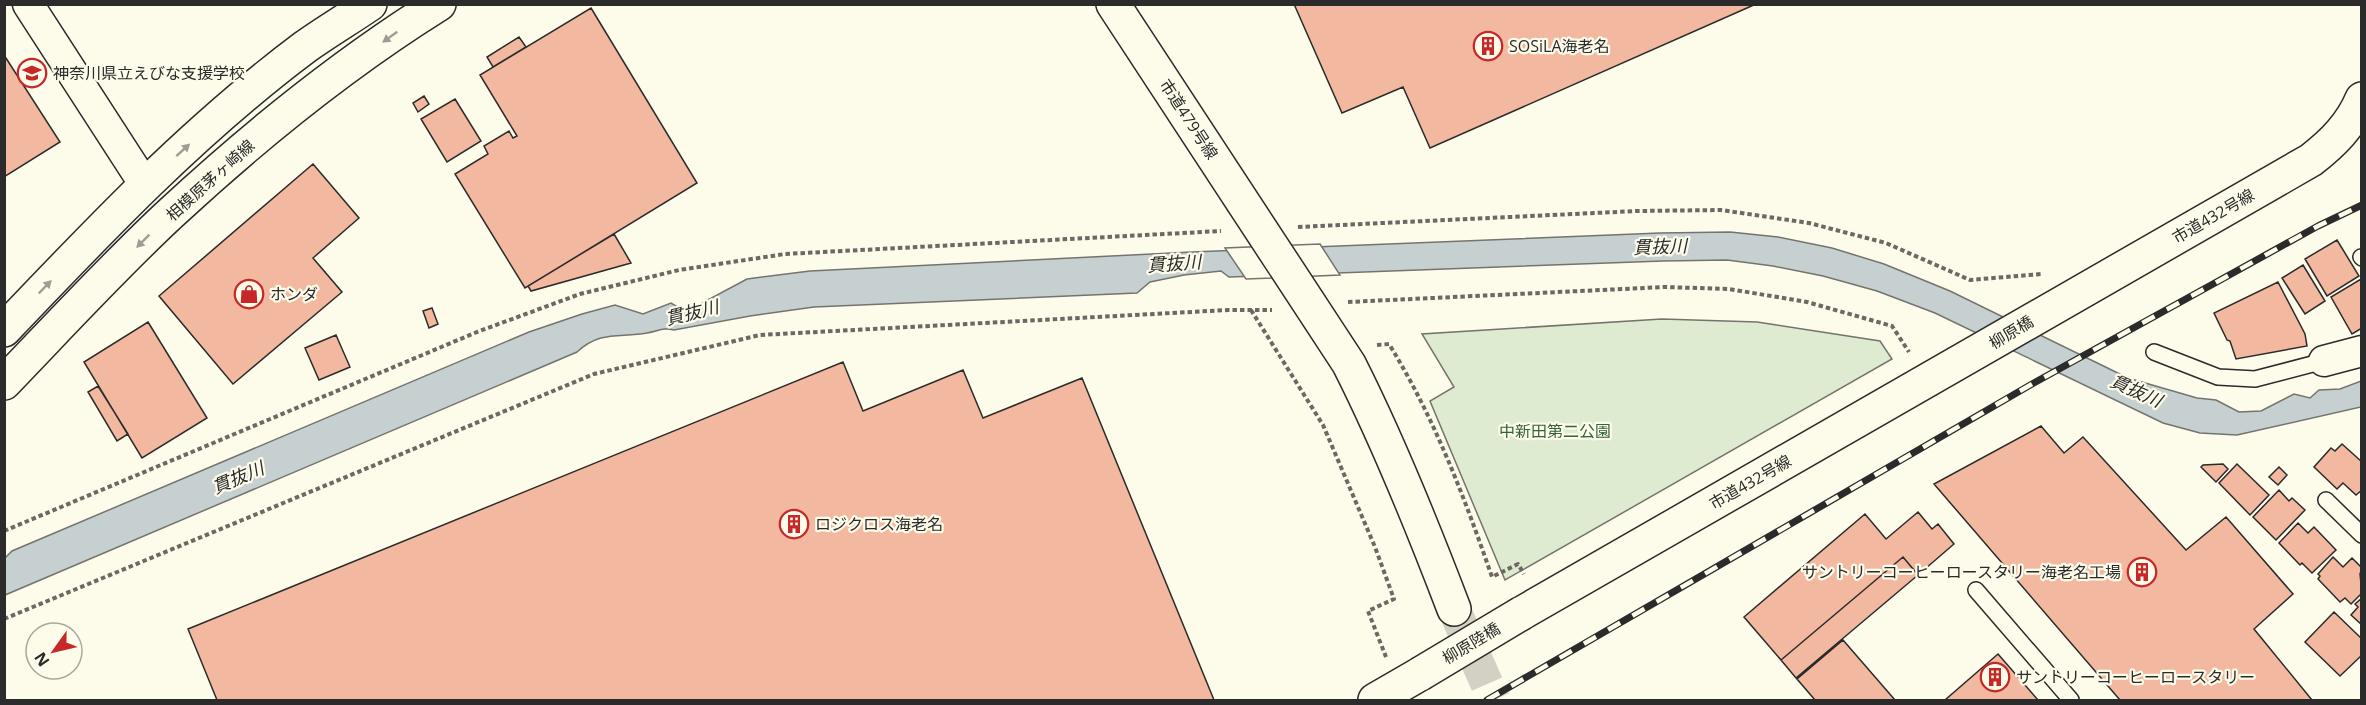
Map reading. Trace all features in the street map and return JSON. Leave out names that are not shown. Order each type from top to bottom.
[{"type":"street","points":[[28,4],[145,185]]},
{"type":"street","points":[[4,330],[145,185],[236,103],[306,47],[370,4]]},
{"type":"street","name":"相模原茅ヶ崎線","points":[[4,383],[169,215],[256,139],[332,79],[439,4]]},
{"type":"street","name":"市道479号線","points":[[1113,4],[1280,230],[1294,303]]},
{"type":"street","name":"市道432号線","points":[[2045,312],[2311,160],[2334,141],[2356,113],[2361,99]]},
{"type":"street","points":[[1294,303],[1349,364],[1381,426],[1407,486],[1454,609]]},
{"type":"street","name":"柳原橋","points":[[1977,352],[2045,312]]},
{"type":"street","points":[[2324,361],[2361,351]]},
{"type":"street","name":"市道432号線","points":[[1522,613],[1977,352]]},
{"type":"street","name":"柳原陸橋","points":[[1375,700],[1522,613]]},
{"type":"lane","points":[[2154,352],[2218,376],[2254,379],[2324,361]]},
{"type":"lane","points":[[2325,501],[2361,535]]},
{"type":"lane","points":[[1976,590],[2071,700]]},
{"type":"path","points":[[1280,230],[1637,211],[1721,210],[1809,224],[1886,243],[1970,280],[2041,274],[2049,278]]},
{"type":"path","points":[[4,531],[477,332],[580,294],[657,275],[785,254],[1230,230]]},
{"type":"path","points":[[1345,302],[1665,287],[1729,289],[1807,302],[1892,326],[1912,358]]},
{"type":"path","points":[[4,619],[594,374],[759,335],[1251,310],[1294,303]]},
{"type":"path","points":[[1251,310],[1323,425],[1375,547],[1394,599],[1368,611],[1388,660]]},
{"type":"path","points":[[1372,346],[1389,344],[1412,381],[1462,491],[1492,577],[1518,564]]},
{"type":"green space","name":"中新田第二公園","points":[[1662,319],[1757,322],[1880,341],[1892,359],[1505,580],[1430,401],[1454,387],[1422,334]]},
{"type":"water","name":"貫抜川","points":[[1730,232],[1778,237],[1832,248],[1884,264],[1950,291],[2128,378],[2197,398],[2216,400],[2239,412],[2261,411],[2294,394],[2310,398],[2319,390],[2340,389],[2361,381],[2361,407],[2237,435],[2200,433],[2163,423],[1935,313],[1877,291],[1823,276],[1727,260],[1229,277],[1221,271],[1150,282],[1137,293],[814,307],[674,330],[664,329],[594,340],[577,352],[5,595],[5,558],[12,551],[529,332],[615,305],[643,314],[671,303],[681,309],[691,309],[747,279],[810,271],[1192,252]]},
{"type":"pier","points":[[1320,244],[1340,275],[1246,279],[1225,248]]},
{"type":"building","name":"SOSiLA海老名","points":[[1294,4],[1756,4],[1430,148],[1403,87],[1342,113]]},
{"type":"building","points":[[591,8],[697,183],[525,288],[455,174],[488,154],[484,146],[509,131],[513,138],[517,136],[480,75]]},
{"type":"building","points":[[519,37],[526,47],[493,67],[487,57]]},
{"type":"building","points":[[4,55],[60,142],[4,177]]},
{"type":"building","points":[[424,96],[429,104],[418,112],[413,103]]},
{"type":"building","points":[[455,99],[481,141],[447,162],[421,119]]},
{"type":"building","points":[[313,164],[359,218],[313,258],[342,292],[233,384],[159,296]]},
{"type":"building","points":[[614,234],[631,263],[531,291],[528,286]]},
{"type":"building","points":[[2337,240],[2359,276],[2327,296],[2305,259]]},
{"type":"building","points":[[2303,265],[2325,301],[2305,314],[2282,278]]},
{"type":"building","points":[[2361,279],[2362,328],[2352,334],[2331,297]]},
{"type":"building","points":[[2278,282],[2305,334],[2307,346],[2236,359],[2230,341],[2227,340],[2214,313]]},
{"type":"building","points":[[432,308],[438,324],[429,328],[423,311]]},
{"type":"building","points":[[148,322],[207,418],[142,458],[84,362]]},
{"type":"building","points":[[336,335],[350,367],[319,380],[305,348]]},
{"type":"building","name":"ロジクロス海老名","points":[[843,362],[863,411],[963,370],[983,418],[1082,378],[1214,700],[217,700],[188,629]]},
{"type":"building","points":[[98,386],[128,434],[117,441],[88,392]]},
{"type":"building","name":"サントリーコーヒーロースタリー海老名工場","points":[[2041,426],[2064,453],[2083,437],[2186,550],[2226,517],[2293,594],[2254,629],[2312,700],[2120,700],[1934,484]]},
{"type":"building","points":[[2342,444],[2362,462],[2362,490],[2356,495],[2343,483],[2337,489],[2314,467],[2331,448],[2335,451]]},
{"type":"building","points":[[2223,464],[2228,469],[2216,482],[2201,467],[2203,465]]},
{"type":"building","points":[[2237,464],[2269,495],[2250,515],[2219,483]]},
{"type":"building","points":[[2279,467],[2287,475],[2278,485],[2269,477]]},
{"type":"building","points":[[2279,490],[2289,501],[2292,498],[2305,510],[2276,540],[2253,517]]},
{"type":"building","points":[[1918,512],[1932,529],[1938,524],[1954,544],[1918,575],[1903,557],[1781,660],[1744,617],[1865,514],[1886,539]]},
{"type":"building","points":[[2298,523],[2308,533],[2314,527],[2336,550],[2312,573],[2302,563],[2300,565],[2279,543]]},
{"type":"building","points":[[1903,557],[1918,575],[1796,678],[1781,660]]},
{"type":"building","points":[[2333,557],[2343,567],[2352,558],[2362,568],[2360,574],[2362,593],[2351,604],[2345,598],[2340,602],[2318,579],[2320,576],[2318,574]]},
{"type":"building","points":[[2362,598],[2362,625],[2351,615],[2358,607],[2355,604]]},
{"type":"building","points":[[2334,612],[2362,639],[2362,655],[2340,676],[2305,642]]},
{"type":"building","points":[[1843,640],[1895,700],[1815,700],[1797,679]]},
{"type":"building","name":"サントリーコーヒーロースタリー","points":[[1998,654],[2038,700],[1945,700]]},
{"type":"tunnel","points":[[1454,609],[1494,700]]},
{"type":"railway","points":[[1487,700],[2032,384],[2318,226],[2362,205]]},
{"type":"place","name":"SOSiLA海老名","points":[[1488,46]]},
{"type":"place","name":"神奈川県立えびな支援学校","points":[[32,73]]},
{"type":"place","name":"ホンダ","points":[[249,294]]},
{"type":"place","name":"ロジクロス海老名","points":[[794,524]]},
{"type":"place","name":"サントリーコーヒーロースタリー海老名工場","points":[[2142,572]]},
{"type":"place","name":"サントリーコーヒーロースタリー","points":[[1995,677]]}]
